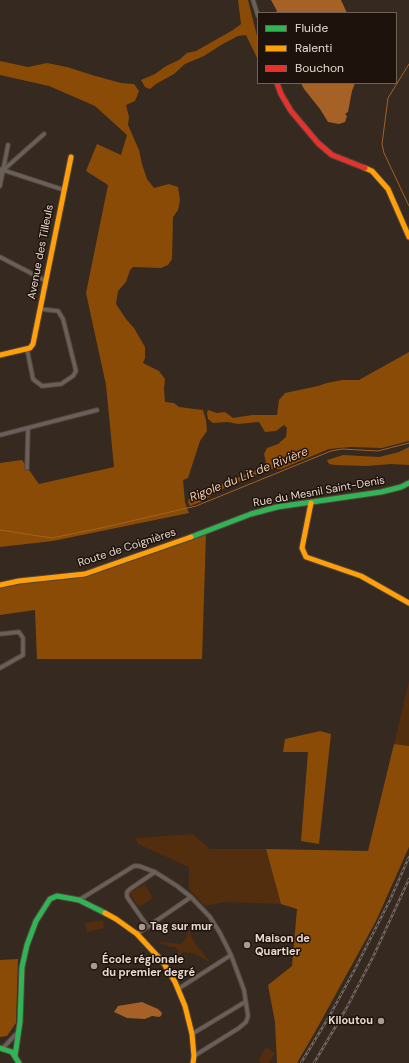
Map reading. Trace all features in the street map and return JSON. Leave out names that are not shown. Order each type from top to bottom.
[{"type":"street","points":[[253,0],[257,13]]},
{"type":"street","points":[[277,84],[281,94],[291,111],[318,142],[332,155],[372,171],[382,181],[388,189],[409,237]]},
{"type":"street","points":[[0,173],[2,169],[44,134]]},
{"type":"street","points":[[0,186],[2,169],[8,145]]},
{"type":"street","name":"Avenue des Tilleuls","points":[[27,349],[33,344],[70,157]]},
{"type":"street","points":[[2,169],[64,190]]},
{"type":"street","points":[[0,257],[46,281]]},
{"type":"street","points":[[0,355],[27,349],[33,379],[42,386],[61,384],[72,376],[76,370],[63,319],[58,311],[40,309]]},
{"type":"street","points":[[0,435],[97,410]]},
{"type":"street","points":[[27,468],[28,428]]},
{"type":"street","name":"Rue du Mesnil Saint-Denis","points":[[188,538],[251,514],[277,507],[311,504],[381,492],[409,483]]},
{"type":"street","points":[[311,504],[302,548],[306,557],[361,576],[409,603]]},
{"type":"street","name":"Route de Coignières","points":[[0,585],[19,580],[85,574],[188,538]]},
{"type":"street","points":[[0,634],[19,632],[23,638],[23,655],[0,668]]},
{"type":"street","points":[[79,900],[134,866],[140,866],[155,872],[177,886],[191,897],[210,917],[231,955],[244,990],[248,1016],[246,1022],[238,1028],[194,1056]]},
{"type":"street","points":[[148,927],[127,898],[127,892],[155,872]]},
{"type":"street","points":[[15,1056],[20,1022],[22,967],[27,945],[36,921],[50,900],[57,896],[79,900],[116,919],[137,934],[163,962],[178,988],[185,1006],[192,1034],[194,1056],[193,1063]]},
{"type":"street","points":[[137,934],[191,897]]},
{"type":"street","points":[[178,988],[231,955]]},
{"type":"street","points":[[192,1034],[245,1002]]},
{"type":"street","points":[[18,1032],[2,1048],[15,1056],[19,1063]]},
{"type":"shaded area","points":[[238,0],[248,0],[257,36],[257,58],[246,35],[238,36],[204,56],[185,64],[174,74],[150,89],[145,87],[141,80],[155,74],[166,66],[179,60],[187,53],[196,51],[241,24]]},
{"type":"shaded area","points":[[271,0],[341,0],[347,12],[276,12],[277,11]]},
{"type":"shaded area","points":[[0,61],[28,67],[47,63],[67,67],[121,83],[134,84],[139,91],[135,101],[126,105],[129,117],[128,125],[139,150],[147,179],[154,188],[169,184],[178,187],[180,200],[178,210],[173,217],[172,259],[168,265],[161,268],[133,267],[130,270],[126,282],[118,291],[116,304],[134,328],[145,347],[145,358],[143,363],[159,371],[165,379],[165,402],[174,403],[179,407],[203,410],[207,431],[200,441],[188,478],[183,480],[185,502],[189,513],[53,541],[0,547],[0,463],[22,460],[39,484],[114,467],[106,385],[86,293],[108,185],[86,171],[97,144],[121,155],[127,135],[95,106],[49,86],[0,75]]},
{"type":"shaded area","points":[[302,84],[355,84],[348,112],[345,114],[347,116],[345,122],[339,124],[328,122]]},
{"type":"shaded area","points":[[409,352],[409,441],[382,448],[350,447],[329,449],[281,469],[269,469],[218,491],[201,502],[190,506],[188,502],[189,499],[223,484],[227,480],[264,467],[266,462],[264,454],[267,448],[278,444],[286,437],[287,428],[284,425],[276,431],[265,432],[259,422],[238,424],[228,422],[213,423],[208,419],[208,410],[217,413],[225,412],[233,418],[252,415],[277,415],[279,400],[285,393],[342,380],[359,380]]},
{"type":"shaded area","points":[[409,447],[409,465],[335,465],[329,464],[327,460],[343,455],[379,457],[399,452]]},
{"type":"shaded area","points":[[206,534],[202,659],[37,659],[35,610],[0,615],[0,588],[9,585],[84,577]]},
{"type":"shaded area","points":[[409,681],[409,746],[394,744]]},
{"type":"shaded area","points":[[320,731],[331,734],[319,844],[301,841],[308,752],[283,752],[285,739]]},
{"type":"shaded area","points":[[394,744],[409,746],[409,847],[376,921],[297,1063],[277,1063],[275,1022],[268,985],[292,966],[297,909],[281,904],[266,849],[368,851]]},
{"type":"shaded area","points":[[193,834],[210,849],[266,849],[281,904],[225,902],[205,906],[189,889],[189,867],[138,844],[135,838]]},
{"type":"shaded area","points":[[145,884],[153,898],[139,907],[129,893]]},
{"type":"shaded area","points":[[181,916],[190,926],[191,936],[195,943],[210,962],[194,954],[184,952],[179,955],[174,968],[175,959],[179,951],[175,947],[156,943],[163,942],[181,944],[186,938],[189,929]]},
{"type":"shaded area","points":[[103,920],[104,928],[87,932],[85,923]]},
{"type":"shaded area","points":[[18,959],[16,1023],[7,1036],[0,1037],[0,960]]},
{"type":"shaded area","points":[[142,1002],[158,1009],[162,1013],[161,1016],[152,1016],[145,1019],[127,1018],[114,1012],[118,1006]]},
{"type":"shaded area","points":[[266,1047],[275,1053],[269,1063],[262,1063],[258,1061]]},
{"type":"waterway","name":"Rigole du Lit de Rivière","points":[[397,83],[409,64]]},
{"type":"waterway","name":"Rigole du Lit de Rivière","points":[[397,84],[388,98],[382,144],[384,153],[409,206]]},
{"type":"waterway","name":"Rigole du Lit de Rivière","points":[[0,530],[52,538],[101,528],[196,506],[331,451],[342,449],[378,451],[409,443]]},
{"type":"railway","points":[[301,1063],[330,1015],[355,969],[390,900],[409,857]]},
{"type":"railway","points":[[314,1063],[346,1009],[373,957],[409,879]]},
{"type":"traffic: fast","points":[[191,537],[251,514],[277,507],[381,492],[401,487],[409,483]]},
{"type":"traffic: fast","points":[[15,1056],[20,1022],[22,967],[27,945],[36,921],[50,899],[57,896],[79,900],[105,913]]},
{"type":"traffic: fast","points":[[0,1048],[12,1052],[19,1063]]},
{"type":"traffic: slow","points":[[0,355],[30,348],[33,344],[71,157]]},
{"type":"traffic: slow","points":[[365,168],[372,171],[388,189],[409,237]]},
{"type":"traffic: slow","points":[[311,503],[302,548],[306,557],[361,576],[409,603]]},
{"type":"traffic: slow","points":[[0,585],[19,581],[85,574],[191,537]]},
{"type":"traffic: slow","points":[[105,913],[137,934],[163,962],[175,982],[185,1006],[192,1034],[194,1056],[193,1063]]},
{"type":"traffic: jam","points":[[277,84],[281,94],[291,111],[318,143],[332,155],[365,168]]},
{"type":"place","name":"Tag sur mur","points":[[142,927]]},
{"type":"place","name":"Maison de Quartier","points":[[247,945]]},
{"type":"place","name":"École régionale du premier degré","points":[[94,966]]},
{"type":"place","name":"Kiloutou","points":[[381,1021]]}]
